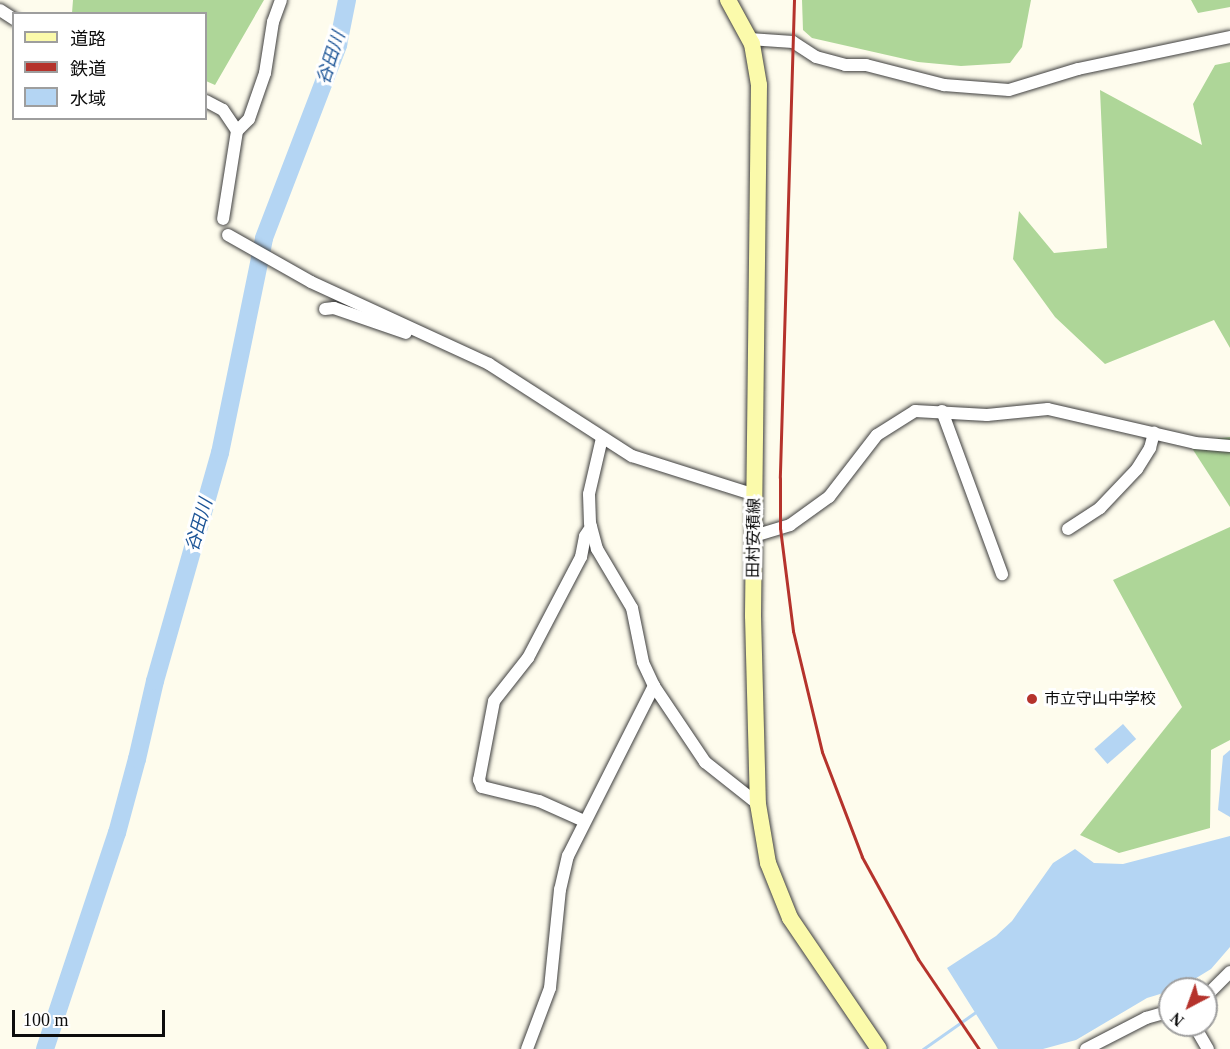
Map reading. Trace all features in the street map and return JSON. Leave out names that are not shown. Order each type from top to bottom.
[{"type":"main road","name":"田村安積線","points":[[728,0],[749,39],[759,85],[754,495],[758,804],[768,863],[790,918],[879,1049]]},
{"type":"street","points":[[223,219],[237,131],[249,119],[265,73],[273,22],[281,0]]},
{"type":"street","points":[[749,39],[793,42],[816,57],[845,65],[866,65],[944,85],[1009,90],[1078,69],[1230,37]]},
{"type":"street","points":[[207,102],[223,110],[237,131]]},
{"type":"street","points":[[228,235],[311,282],[489,364],[602,438],[649,463],[754,495]]},
{"type":"street","points":[[325,309],[337,309],[411,336],[420,331]]},
{"type":"street","points":[[754,536],[790,525],[829,497],[888,426],[915,411],[1009,415],[1048,410],[1154,433],[1230,446]]},
{"type":"street","points":[[942,411],[1002,574]]},
{"type":"street","points":[[1068,529],[1100,508],[1137,469],[1150,448],[1154,433]]},
{"type":"street","points":[[602,438],[589,494],[591,527],[597,549],[632,608],[643,662],[654,686],[705,762],[758,804]]},
{"type":"street","points":[[584,821],[539,801],[482,787],[479,780],[494,701],[528,658],[581,557],[591,527]]},
{"type":"street","points":[[527,1049],[550,988],[563,872],[584,821],[654,686]]},
{"type":"street","points":[[1218,984],[1230,972]]},
{"type":"street","points":[[1086,1049],[1146,1018],[1158,1014]]},
{"type":"green space","points":[[73,0],[264,0],[215,85],[207,81],[207,12],[72,12]]},
{"type":"green space","points":[[802,0],[1031,0],[1022,47],[1010,63],[961,66],[918,62],[812,38],[803,30]]},
{"type":"green space","points":[[1191,0],[1230,0],[1230,7],[1198,13]]},
{"type":"green space","points":[[1230,62],[1230,348],[1214,320],[1105,364],[1055,317],[1013,259],[1019,211],[1054,253],[1107,248],[1100,90],[1202,145],[1193,104],[1215,65]]},
{"type":"green space","points":[[1230,437],[1230,507],[1188,442]]},
{"type":"green space","points":[[1230,527],[1230,740],[1211,750],[1210,828],[1119,853],[1080,835],[1182,707],[1113,580]]},
{"type":"water","points":[[1123,724],[1136,739],[1107,764],[1094,749]]},
{"type":"water","points":[[1230,750],[1230,817],[1218,810],[1223,756]]},
{"type":"water","points":[[1230,836],[1230,947],[1211,969],[1198,977],[1158,977],[1158,995],[1147,998],[1076,1040],[1043,1049],[998,1049],[947,968],[996,936],[1012,921],[1053,863],[1075,849],[1094,863],[1123,864]]},
{"type":"waterway","name":"谷田川","points":[[45,1049],[117,833],[155,681],[220,453],[264,238],[338,45],[347,0]]},
{"type":"waterway","points":[[923,1049],[977,1011]]},
{"type":"railway","points":[[794,0],[780,478],[780,528],[793,631],[822,752],[862,857],[918,959],[979,1049]]},
{"type":"place","name":"市立守山中学校","points":[[1032,699]]}]
